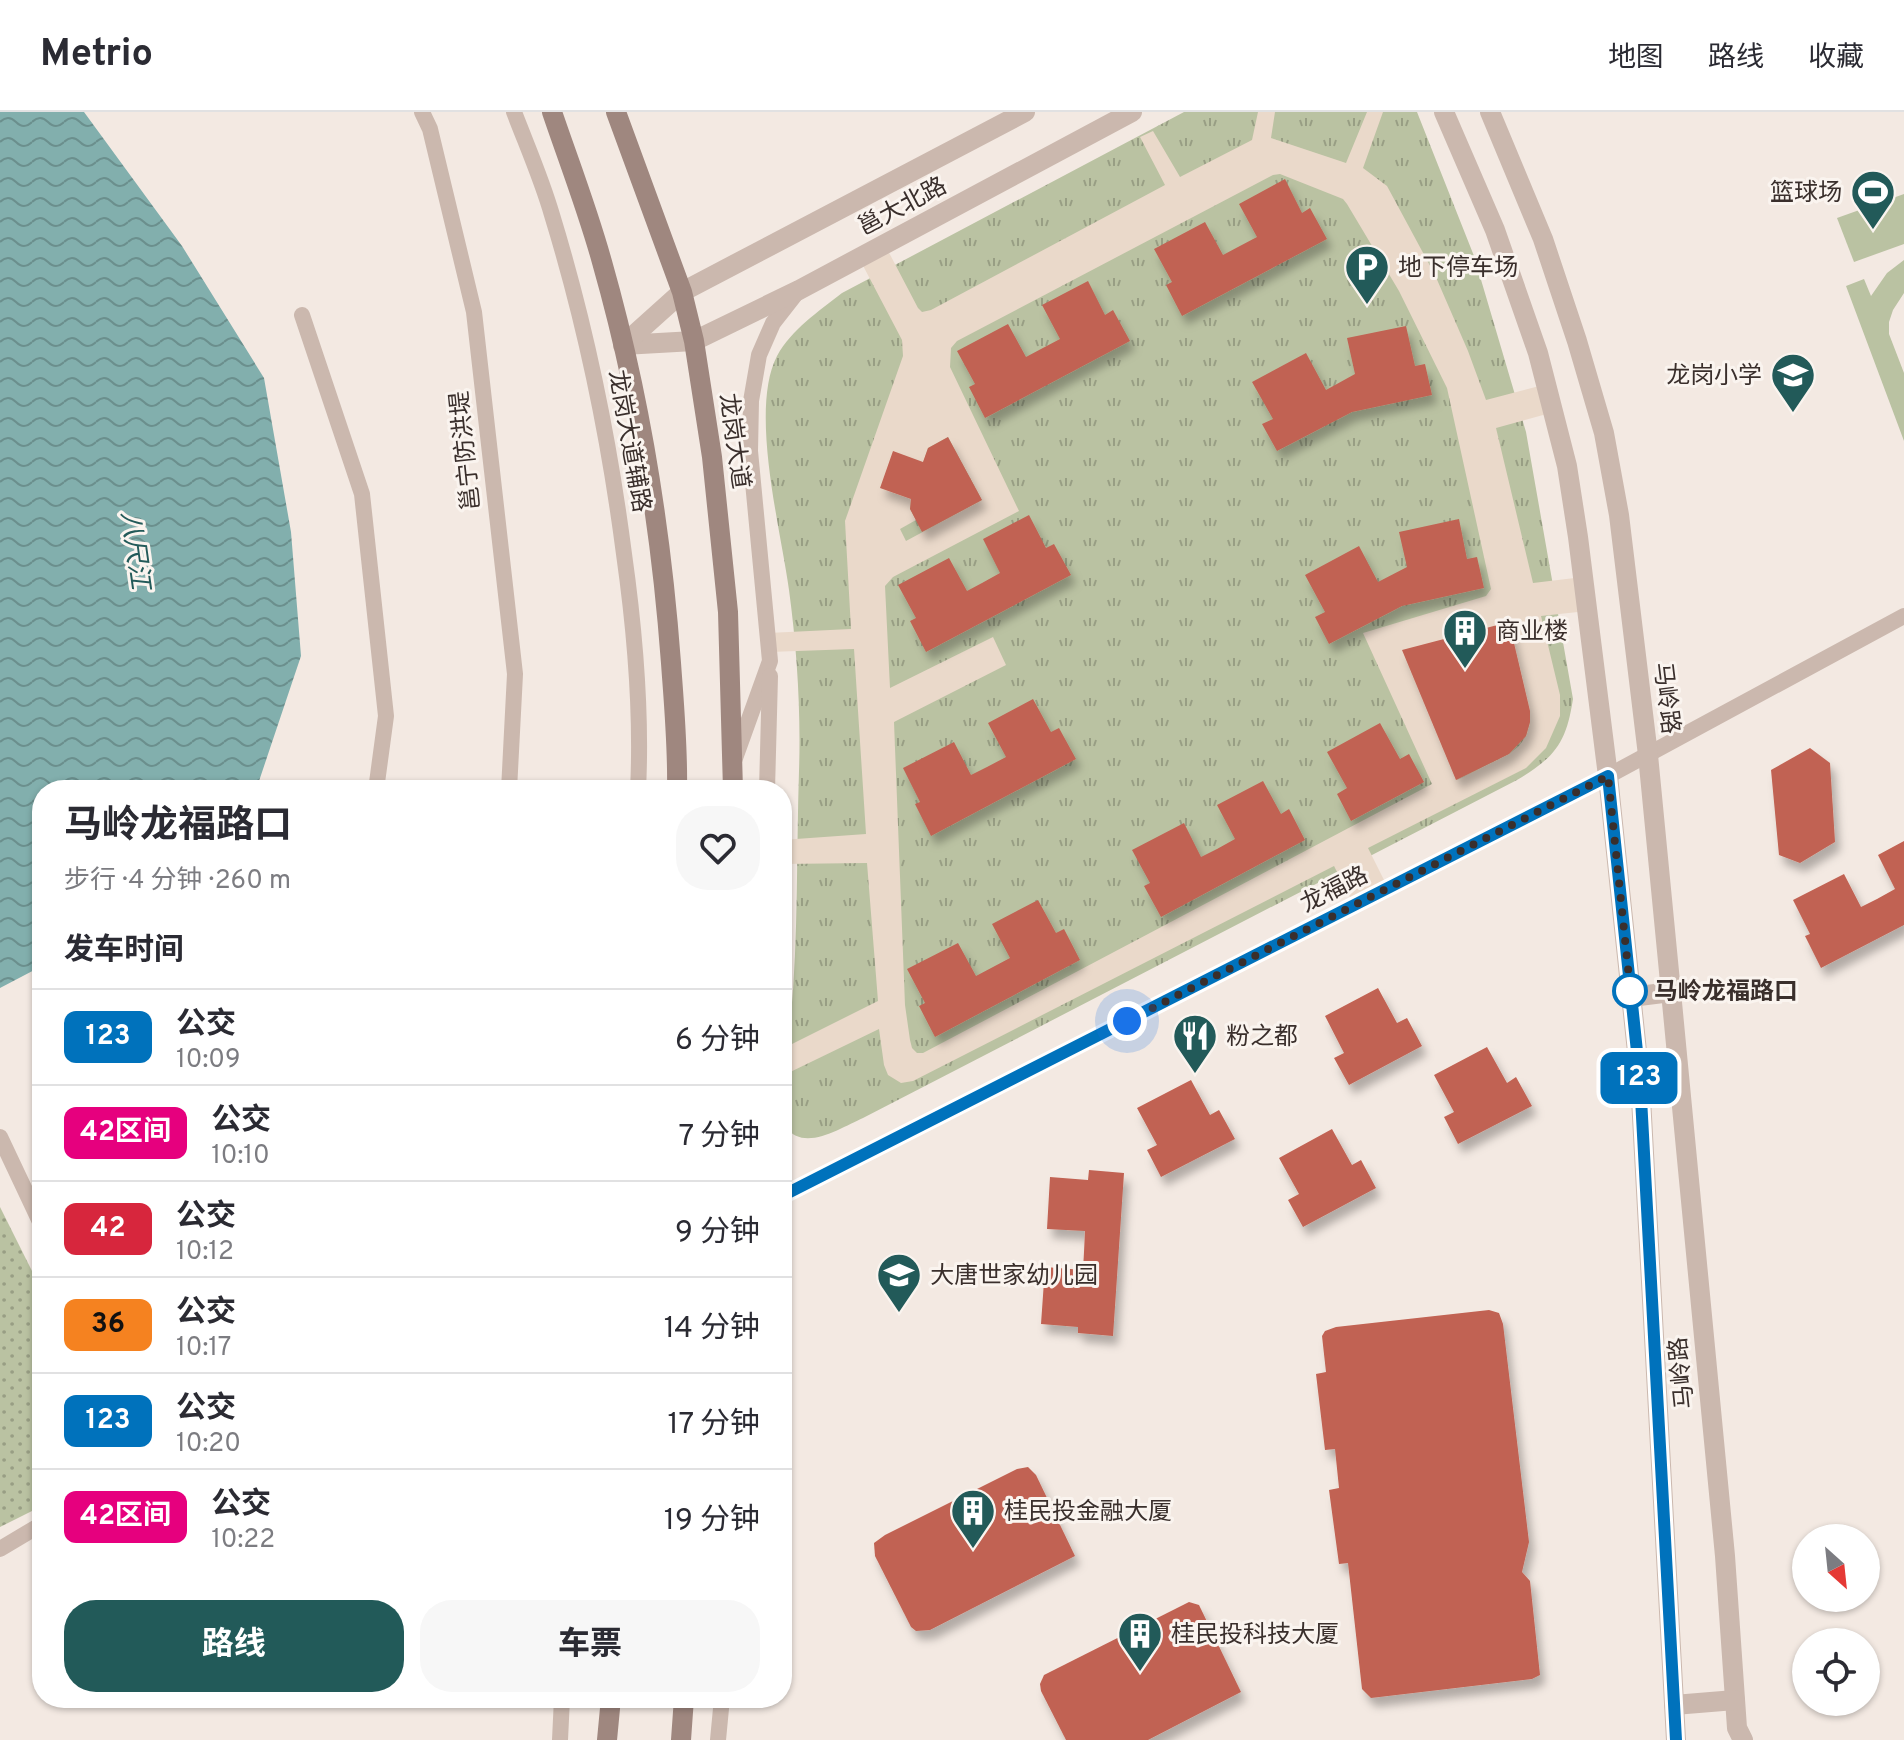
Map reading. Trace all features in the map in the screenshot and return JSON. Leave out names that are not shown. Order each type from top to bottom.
[{"type":"main road","points":[[552,112],[602,260],[649,466],[667,614],[677,780]]},
{"type":"main road","name":"龙岗大道","points":[[616,112],[682,292],[694,341],[712,457],[728,612],[733,780]]},
{"type":"main road","points":[[607,1740],[610,1708]]},
{"type":"main road","points":[[681,1740],[683,1708]]},
{"type":"street","name":"邕宁防洪堤","points":[[422,112],[430,129],[474,312],[515,674],[510,780]]},
{"type":"street","name":"龙岗大道辅路","points":[[514,112],[551,212],[584,329],[613,467],[632,614],[641,738],[639,780]]},
{"type":"street","name":"邕大北路","points":[[623,345],[682,292],[1025,112]]},
{"type":"street","name":"邕大北路","points":[[694,341],[799,290],[1132,112]]},
{"type":"street","name":"马岭路","points":[[1444,112],[1495,230],[1538,353],[1551,398],[1573,509],[1608,776],[1640,1080],[1676,1740]]},
{"type":"street","name":"马岭路","points":[[1490,112],[1543,239],[1577,341],[1604,433],[1619,515],[1648,755],[1725,1556],[1737,1728],[1743,1740]]},
{"type":"street","points":[[767,780],[770,661],[750,451],[751,401],[759,355],[773,323],[799,290]]},
{"type":"street","points":[[302,315],[362,494],[386,716],[377,780]]},
{"type":"street","points":[[623,345],[694,341]]},
{"type":"street","name":"龙福路","points":[[792,1191],[1608,776],[1904,616]]},
{"type":"street","points":[[734,762],[770,661]]},
{"type":"street","points":[[1631,997],[1671,992]]},
{"type":"street","points":[[0,1137],[32,1205]]},
{"type":"street","points":[[0,1549],[32,1530]]},
{"type":"street","points":[[1674,1705],[1735,1700]]},
{"type":"street","points":[[560,1740],[562,1708]]},
{"type":"street","points":[[718,1740],[721,1708]]},
{"type":"green space","points":[[1184,112],[1417,112],[1474,256],[1526,432],[1573,699],[1567,727],[1557,748],[1541,764],[1517,780],[863,1118],[823,1136],[803,1138],[794,1134],[792,1010],[798,680],[792,612],[766,438],[766,407],[769,379],[783,346],[798,329],[842,293]]},
{"type":"green space","name":"篮球场","points":[[1904,194],[1904,244],[1854,262],[1837,218]]},
{"type":"green space","points":[[1904,260],[1904,293],[1893,310],[1889,334],[1904,373],[1904,441],[1846,286],[1864,279],[1871,296],[1887,273]]},
{"type":"green space","points":[[0,1207],[32,1271],[32,1511],[0,1527]]},
{"type":"shaded area","points":[[1258,112],[1275,112],[1271,138],[1346,163],[1367,112],[1383,112],[1363,168],[1387,186],[1435,275],[1486,400],[1547,384],[1554,412],[1496,428],[1533,583],[1583,577],[1587,611],[1541,616],[1560,695],[1560,716],[1546,748],[1526,768],[1368,848],[1388,888],[1354,905],[1334,866],[913,1081],[901,1083],[888,1075],[879,1029],[792,1071],[792,1044],[878,1001],[867,863],[792,864],[792,839],[866,834],[854,649],[769,652],[768,633],[851,629],[845,521],[903,356],[902,340],[859,258],[885,245],[918,308],[922,312],[931,310],[1165,185],[1140,137],[1153,131],[1180,177],[1252,140]],"holes":[[[1280,174],[1343,199],[1347,204],[1399,291],[1447,388],[1491,589],[1486,596],[1363,633],[1432,784],[923,1053],[917,1053],[912,1048],[905,1005],[894,722],[1006,665],[993,637],[890,688],[885,586],[893,577],[1019,511],[950,367],[951,348],[957,341]],[[948,437],[982,500],[906,541],[900,529],[916,520],[910,509],[911,499],[928,448]],[[1403,650],[1530,711],[1526,736],[1519,746],[1457,780]]]},
{"type":"water","name":"八尺江","points":[[0,112],[84,112],[182,246],[264,378],[291,532],[301,656],[259,780],[32,780],[32,971],[0,988]]},
{"type":"building","points":[[1285,179],[1302,213],[1310,208],[1327,239],[1182,316],[1166,285],[1172,282],[1154,249],[1205,222],[1223,255],[1257,237],[1239,204]]},
{"type":"building","points":[[1088,281],[1105,315],[1113,310],[1130,341],[985,418],[969,387],[975,384],[957,351],[1008,324],[1026,357],[1060,339],[1042,305]]},
{"type":"building","points":[[1406,326],[1415,366],[1425,364],[1432,395],[1352,412],[1277,451],[1262,424],[1273,419],[1252,382],[1306,353],[1326,390],[1355,374],[1347,338]]},
{"type":"building","points":[[948,437],[982,500],[922,532],[910,509],[911,499],[880,488],[893,451],[923,462],[928,448]]},
{"type":"building","points":[[1029,515],[1046,548],[1054,544],[1071,575],[926,652],[910,621],[916,618],[898,585],[949,558],[967,591],[982,583],[1000,573],[983,539]]},
{"type":"building","points":[[1459,519],[1467,559],[1477,557],[1484,588],[1402,606],[1329,644],[1315,617],[1325,612],[1305,575],[1359,546],[1378,582],[1407,567],[1399,532]]},
{"type":"building","points":[[1509,622],[1530,711],[1526,736],[1509,754],[1456,780],[1402,650]]},
{"type":"building","points":[[1033,699],[1051,732],[1059,728],[1076,759],[931,836],[915,804],[920,802],[903,768],[954,742],[971,775],[1006,757],[988,723]]},
{"type":"building","points":[[1380,723],[1400,759],[1409,754],[1424,782],[1351,821],[1337,794],[1347,788],[1327,752]]},
{"type":"building","points":[[1810,748],[1830,763],[1835,842],[1800,863],[1779,855],[1771,770]]},
{"type":"building","points":[[1263,781],[1281,814],[1289,809],[1305,840],[1161,917],[1144,886],[1150,883],[1132,850],[1184,823],[1201,857],[1217,849],[1235,839],[1217,805]]},
{"type":"building","points":[[1904,841],[1904,925],[1821,968],[1805,936],[1810,934],[1793,900],[1844,874],[1861,907],[1877,899],[1895,889],[1878,855]]},
{"type":"building","points":[[1038,900],[1056,933],[1064,929],[1080,960],[935,1037],[919,1006],[925,1003],[907,969],[958,943],[976,976],[1010,958],[992,924]]},
{"type":"building","points":[[1378,988],[1397,1023],[1407,1018],[1422,1046],[1349,1085],[1334,1058],[1344,1053],[1325,1016]]},
{"type":"building","points":[[1487,1047],[1507,1083],[1516,1077],[1532,1106],[1458,1144],[1444,1117],[1454,1112],[1434,1075]]},
{"type":"building","points":[[1191,1080],[1210,1115],[1219,1110],[1235,1139],[1161,1177],[1147,1150],[1157,1145],[1137,1108]]},
{"type":"building","points":[[1332,1129],[1352,1165],[1361,1160],[1376,1188],[1303,1227],[1288,1200],[1299,1194],[1279,1158]]},
{"type":"building","points":[[1089,1170],[1124,1173],[1113,1336],[1078,1333],[1078,1327],[1041,1324],[1045,1267],[1083,1270],[1085,1231],[1047,1229],[1050,1177],[1088,1180]]},
{"type":"building","points":[[1489,1310],[1499,1313],[1503,1324],[1529,1542],[1522,1572],[1530,1581],[1540,1675],[1532,1679],[1371,1698],[1362,1689],[1348,1563],[1339,1564],[1336,1542],[1329,1490],[1339,1488],[1335,1449],[1325,1450],[1316,1374],[1326,1372],[1322,1336],[1325,1331],[1336,1327]]},
{"type":"building","name":"桂民投金融大厦","points":[[1028,1467],[1036,1475],[1075,1556],[930,1630],[916,1631],[911,1627],[875,1556],[874,1543],[1017,1469]]},
{"type":"building","name":"桂民投科技大厦","points":[[1189,1602],[1199,1605],[1241,1692],[1148,1740],[1066,1740],[1041,1691],[1044,1675]]},
{"type":"bus line","name":"123","points":[[792,1191],[1608,776],[1640,1080],[1676,1740]]},
{"type":"place","name":"篮球场","points":[[1873,231]]},
{"type":"place","name":"地下停车场","points":[[1367,306]]},
{"type":"place","name":"龙岗小学","points":[[1793,414]]},
{"type":"place","name":"商业楼","points":[[1465,670]]},
{"type":"place","name":"马岭龙福路口","points":[[1630,991]]},
{"type":"place","name":"粉之都","points":[[1195,1075]]},
{"type":"place","name":"大唐世家幼儿园","points":[[899,1314]]},
{"type":"place","name":"桂民投金融大厦","points":[[973,1550]]},
{"type":"place","name":"桂民投科技大厦","points":[[1140,1673]]},
{"type":"route","points":[[1127,1021],[1608,776],[1631,997],[1630,991]]}]
